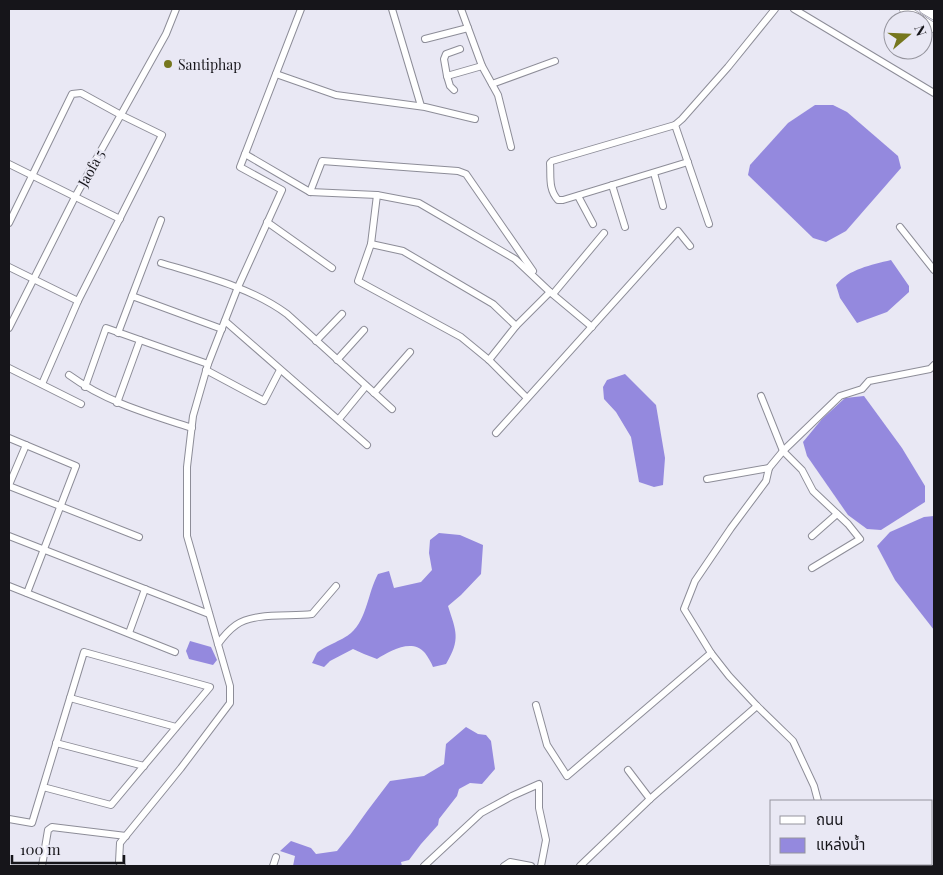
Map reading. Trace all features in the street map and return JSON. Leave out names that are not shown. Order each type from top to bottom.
[{"type":"main road","points":[[924,9],[934,15]]},
{"type":"street","name":"Jaofa 5","points":[[9,328],[75,197],[166,34],[176,9]]},
{"type":"street","points":[[122,866],[119,862],[120,843],[182,768],[230,703],[230,686],[187,536],[187,468],[193,416],[207,367],[238,287],[282,190],[240,167],[301,9]]},
{"type":"street","points":[[392,9],[421,106]]},
{"type":"street","points":[[461,9],[482,66],[498,95],[511,147]]},
{"type":"street","points":[[688,162],[563,200],[558,200],[555,197],[551,188],[550,163],[552,161],[675,125],[728,67],[775,9]]},
{"type":"street","points":[[794,9],[934,93]]},
{"type":"street","points":[[424,39],[468,28]]},
{"type":"street","points":[[454,90],[450,86],[444,59],[446,54],[460,50]]},
{"type":"street","points":[[492,84],[555,61]]},
{"type":"street","points":[[447,76],[482,66]]},
{"type":"street","points":[[276,74],[336,95],[421,106],[475,118]]},
{"type":"street","points":[[9,223],[72,94],[81,93],[162,135],[78,302],[42,384]]},
{"type":"street","points":[[675,125],[709,224]]},
{"type":"street","points":[[245,154],[310,192],[377,195],[419,203],[516,259],[551,293],[592,327]]},
{"type":"street","points":[[310,192],[322,162],[458,171],[466,174],[539,281]]},
{"type":"street","points":[[9,164],[120,219]]},
{"type":"street","points":[[654,173],[663,206]]},
{"type":"street","points":[[612,185],[625,227]]},
{"type":"street","points":[[377,195],[371,244],[358,281],[461,337],[489,360],[527,398]]},
{"type":"street","points":[[578,196],[594,224]]},
{"type":"street","points":[[118,333],[160,220]]},
{"type":"street","points":[[267,222],[332,268]]},
{"type":"street","points":[[900,228],[934,270]]},
{"type":"street","points":[[496,433],[678,231],[690,246]]},
{"type":"street","points":[[489,360],[516,326],[551,293],[604,234]]},
{"type":"street","points":[[371,244],[403,252],[492,304],[516,326]]},
{"type":"street","points":[[161,263],[238,287],[274,304],[392,409]]},
{"type":"street","points":[[9,267],[78,302]]},
{"type":"street","points":[[132,296],[222,329]]},
{"type":"street","points":[[316,341],[342,314]]},
{"type":"street","points":[[225,321],[367,445]]},
{"type":"street","points":[[85,387],[106,328],[207,367],[264,401],[280,370]]},
{"type":"street","points":[[337,360],[364,330]]},
{"type":"street","points":[[118,403],[140,340]]},
{"type":"street","points":[[374,393],[410,352]]},
{"type":"street","points":[[818,800],[814,786],[792,741],[756,706],[711,653],[684,610],[695,581],[731,528],[766,482],[769,468],[840,396],[862,389],[869,381],[930,369],[934,365]]},
{"type":"street","points":[[9,368],[82,404]]},
{"type":"street","points":[[69,375],[85,387],[118,403],[192,428]]},
{"type":"street","points":[[339,419],[366,386]]},
{"type":"street","points":[[761,396],[784,451],[802,470],[813,491],[860,539],[812,568]]},
{"type":"street","points":[[9,438],[76,466],[26,593]]},
{"type":"street","points":[[26,445],[9,486],[139,537]]},
{"type":"street","points":[[707,479],[769,468]]},
{"type":"street","points":[[812,536],[837,514]]},
{"type":"street","points":[[9,536],[209,614]]},
{"type":"street","points":[[9,586],[175,652]]},
{"type":"street","points":[[218,644],[237,624],[249,618],[312,614],[336,586]]},
{"type":"street","points":[[129,633],[145,589]]},
{"type":"street","points":[[9,819],[32,823],[84,652],[210,687],[111,805],[43,787]]},
{"type":"street","points":[[536,705],[547,745],[567,776],[711,653]]},
{"type":"street","points":[[70,698],[176,727]]},
{"type":"street","points":[[580,866],[650,799],[756,706]]},
{"type":"street","points":[[56,743],[144,766]]},
{"type":"street","points":[[628,770],[650,799]]},
{"type":"street","points":[[424,866],[481,814],[539,784],[540,808],[546,840],[540,866]]},
{"type":"street","points":[[42,866],[48,830],[52,827],[126,836]]},
{"type":"street","points":[[273,866],[276,857]]},
{"type":"street","points":[[504,866],[510,862],[531,866]]},
{"type":"water","points":[[815,105],[833,105],[847,112],[898,156],[901,168],[846,231],[826,242],[813,238],[748,175],[750,165],[788,123]]},
{"type":"water","points":[[891,260],[909,286],[909,292],[887,312],[857,323],[840,298],[836,285],[854,271]]},
{"type":"water","points":[[625,374],[656,405],[665,458],[663,485],[654,487],[639,482],[631,437],[616,412],[604,399],[603,387],[607,380]]},
{"type":"water","points":[[864,396],[902,448],[925,486],[925,502],[881,530],[867,529],[848,515],[807,456],[803,442],[822,419],[845,398]]},
{"type":"water","points":[[934,516],[934,630],[895,580],[877,546],[890,532],[924,517]]},
{"type":"water","points":[[439,533],[460,535],[483,545],[481,574],[448,606],[456,635],[454,648],[446,664],[433,667],[426,655],[414,646],[401,647],[377,659],[353,649],[330,661],[324,667],[312,663],[319,651],[347,636],[356,627],[364,613],[378,574],[389,571],[394,588],[421,582],[432,570],[429,553],[430,540]]},
{"type":"water","points":[[190,641],[211,647],[217,660],[213,665],[189,659],[186,651]]},
{"type":"water","points":[[466,727],[478,734],[486,735],[491,741],[495,769],[482,784],[470,783],[459,789],[457,796],[439,819],[438,825],[409,860],[401,862],[402,866],[293,866],[295,856],[280,851],[291,841],[311,848],[316,854],[337,851],[390,781],[424,776],[444,764],[446,744]]},
{"type":"place","name":"Santiphap","points":[[168,64]]}]
